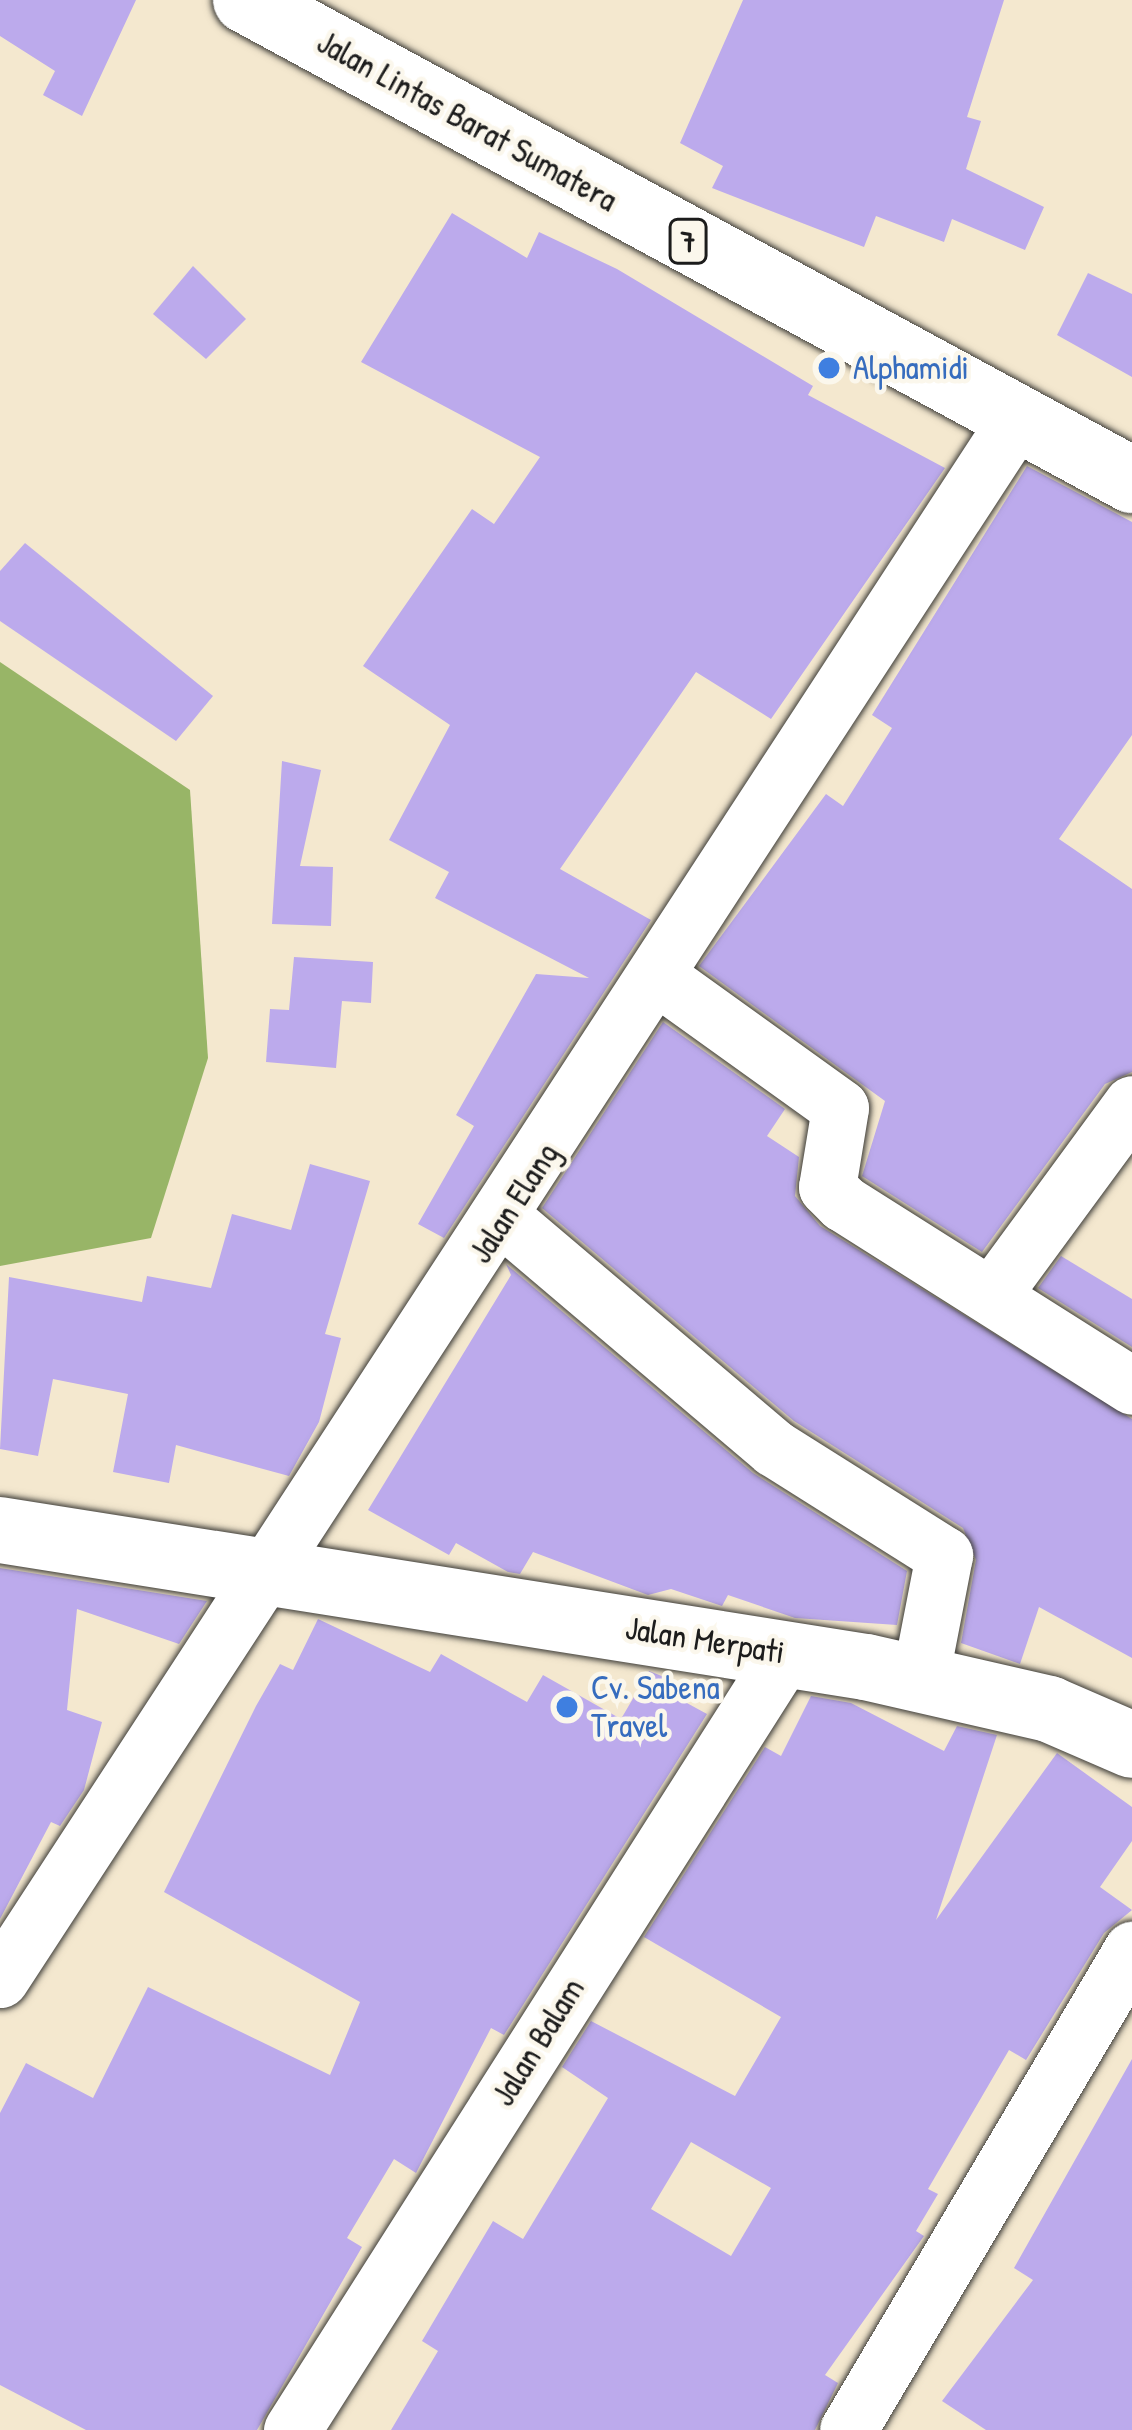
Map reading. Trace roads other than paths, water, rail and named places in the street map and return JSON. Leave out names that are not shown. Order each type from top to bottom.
[{"type":"main road","name":"Jalan Lintas Barat Sumatera","points":[[245,0],[1132,480]]},
{"type":"main road","name":"Jalan Merpati","points":[[0,1530],[268,1569],[920,1678],[1049,1709],[1132,1745]]},
{"type":"street","name":"Jalan Elang","points":[[0,1979],[268,1569],[505,1220],[1016,420]]},
{"type":"street","points":[[658,977],[840,1108],[827,1187],[843,1203],[994,1292],[1132,1386]]},
{"type":"street","points":[[994,1292],[1132,1104]]},
{"type":"street","points":[[505,1220],[774,1448],[944,1555],[920,1678]]},
{"type":"street","name":"Jalan Balam","points":[[292,2430],[784,1654]]},
{"type":"street","points":[[848,2430],[1132,1950]]},
{"type":"place","name":"Alphamidi","points":[[829,368]]},
{"type":"place","name":"Cv. Sabena Travel","points":[[567,1707]]}]
